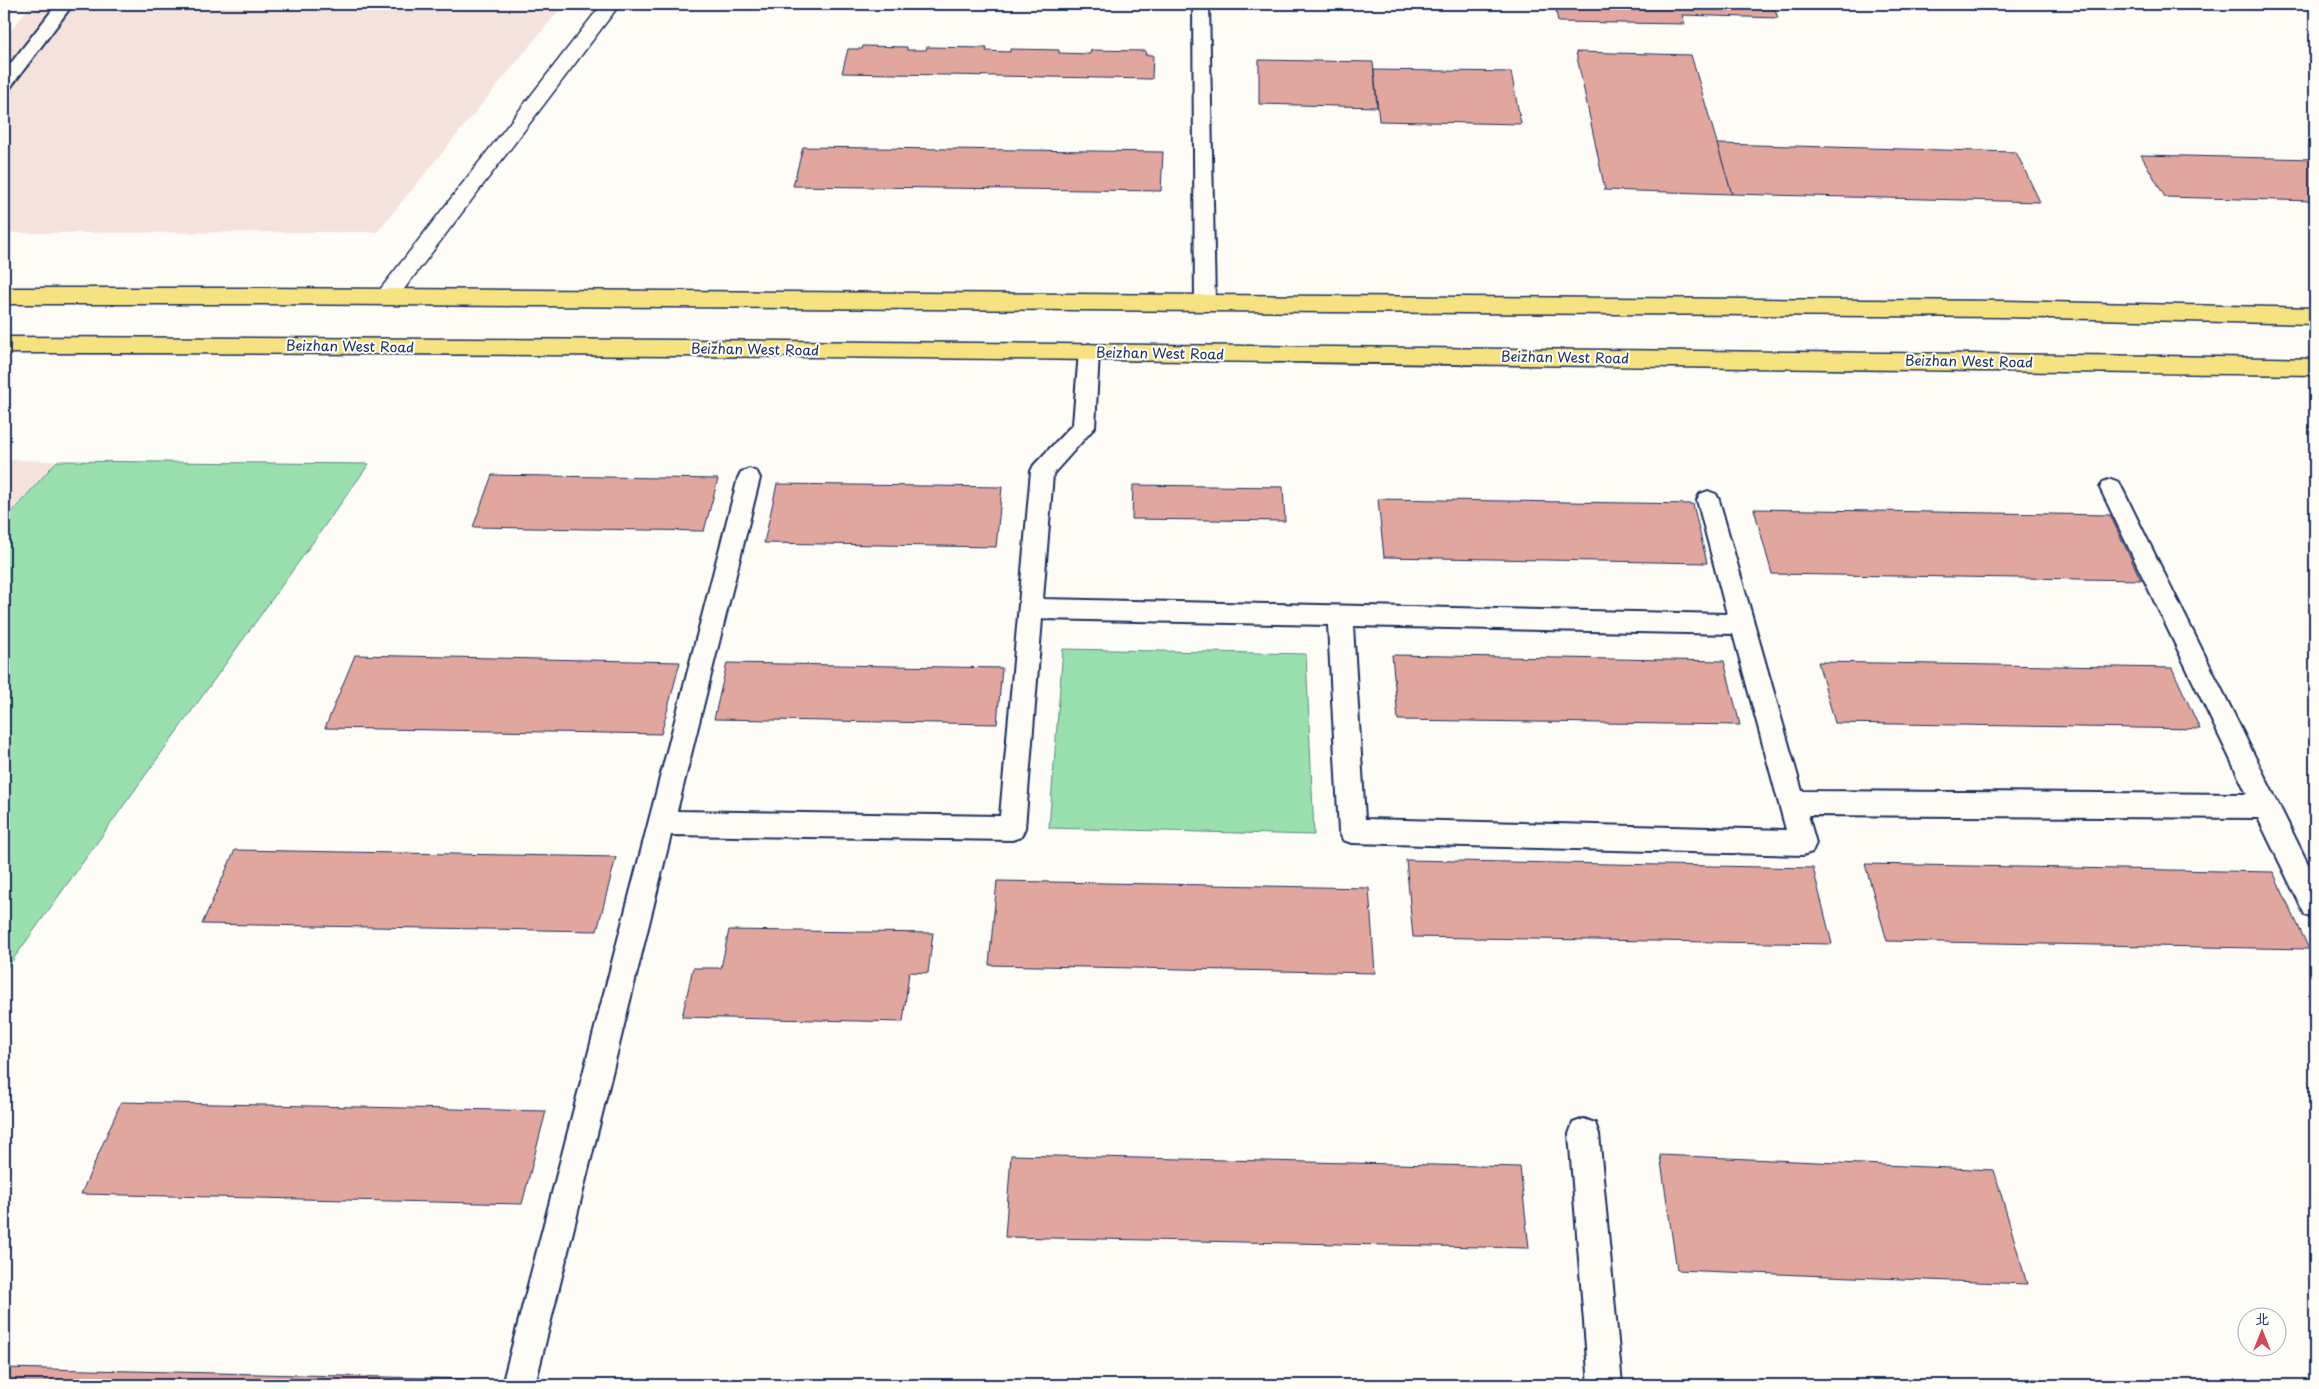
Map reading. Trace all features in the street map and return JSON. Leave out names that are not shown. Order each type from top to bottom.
[{"type":"main road","points":[[4,296],[387,296],[2005,309],[2315,316]]},
{"type":"main road","name":"Beizhan West Road","points":[[4,346],[231,344],[2000,361],[2315,367]]},
{"type":"street","points":[[387,296],[611,4]]},
{"type":"lane","points":[[4,84],[65,4]]},
{"type":"lane","points":[[1201,4],[1205,303]]},
{"type":"lane","points":[[662,823],[1012,828],[1042,471],[1084,426],[1089,352]]},
{"type":"lane","points":[[518,1385],[749,478]]},
{"type":"lane","points":[[2111,488],[2315,906]]},
{"type":"lane","points":[[1340,615],[1352,831],[1803,843],[1708,500]]},
{"type":"lane","points":[[1031,609],[1743,624]]},
{"type":"lane","points":[[1792,803],[2266,806]]},
{"type":"lane","points":[[1584,1134],[1606,1385]]},
{"type":"shaded area","points":[[31,4],[564,4],[377,232],[4,233],[4,40]]},
{"type":"shaded area","points":[[4,460],[57,461],[4,521]]},
{"type":"green space","points":[[57,461],[369,464],[4,972],[4,521]]},
{"type":"green space","points":[[1063,649],[1306,654],[1314,835],[1049,828]]},
{"type":"building","points":[[1555,4],[1773,4],[1778,18],[1682,15],[1685,24],[1558,22]]},
{"type":"building","points":[[863,46],[907,47],[907,50],[926,50],[927,47],[987,48],[986,51],[1010,52],[1010,49],[1059,50],[1059,53],[1090,54],[1091,50],[1146,51],[1145,55],[1153,55],[1152,79],[842,73],[848,49],[862,49]]},
{"type":"building","points":[[1576,52],[1691,55],[1732,194],[1605,190]]},
{"type":"building","points":[[1259,60],[1373,62],[1377,107],[1259,104]]},
{"type":"building","points":[[1374,70],[1511,72],[1521,124],[1379,121]]},
{"type":"building","points":[[1717,144],[2016,152],[2040,202],[1732,194]]},
{"type":"building","points":[[803,147],[1163,152],[1161,191],[793,186]]},
{"type":"building","points":[[2141,155],[2315,159],[2315,201],[2165,197]]},
{"type":"building","points":[[492,475],[718,479],[704,531],[473,527]]},
{"type":"building","points":[[777,484],[1002,487],[996,547],[764,543]]},
{"type":"building","points":[[1133,485],[1283,487],[1285,521],[1132,519]]},
{"type":"building","points":[[1378,499],[1693,504],[1707,563],[1384,557]]},
{"type":"building","points":[[1754,509],[2110,515],[2141,580],[1772,574]]},
{"type":"building","points":[[355,655],[680,662],[661,734],[325,728]]},
{"type":"building","points":[[1392,655],[1724,661],[1740,725],[1398,720]]},
{"type":"building","points":[[1818,662],[2172,668],[2200,729],[1835,723]]},
{"type":"building","points":[[727,663],[1002,668],[997,724],[714,719]]},
{"type":"building","points":[[235,850],[616,857],[597,931],[202,924]]},
{"type":"building","points":[[1406,860],[1813,868],[1832,944],[1413,937]]},
{"type":"building","points":[[1865,864],[2273,872],[2309,949],[1887,941]]},
{"type":"building","points":[[997,881],[1369,888],[1375,973],[989,965]]},
{"type":"building","points":[[729,930],[933,933],[928,973],[909,972],[903,1022],[682,1017],[693,968],[721,968]]},
{"type":"building","points":[[121,1102],[546,1111],[522,1204],[81,1194]]},
{"type":"building","points":[[1011,1155],[1520,1167],[1529,1248],[1005,1237]]},
{"type":"building","points":[[1660,1155],[1994,1170],[2027,1284],[1677,1270]]},
{"type":"building","points":[[4,1368],[470,1379],[468,1385],[4,1385]]}]
